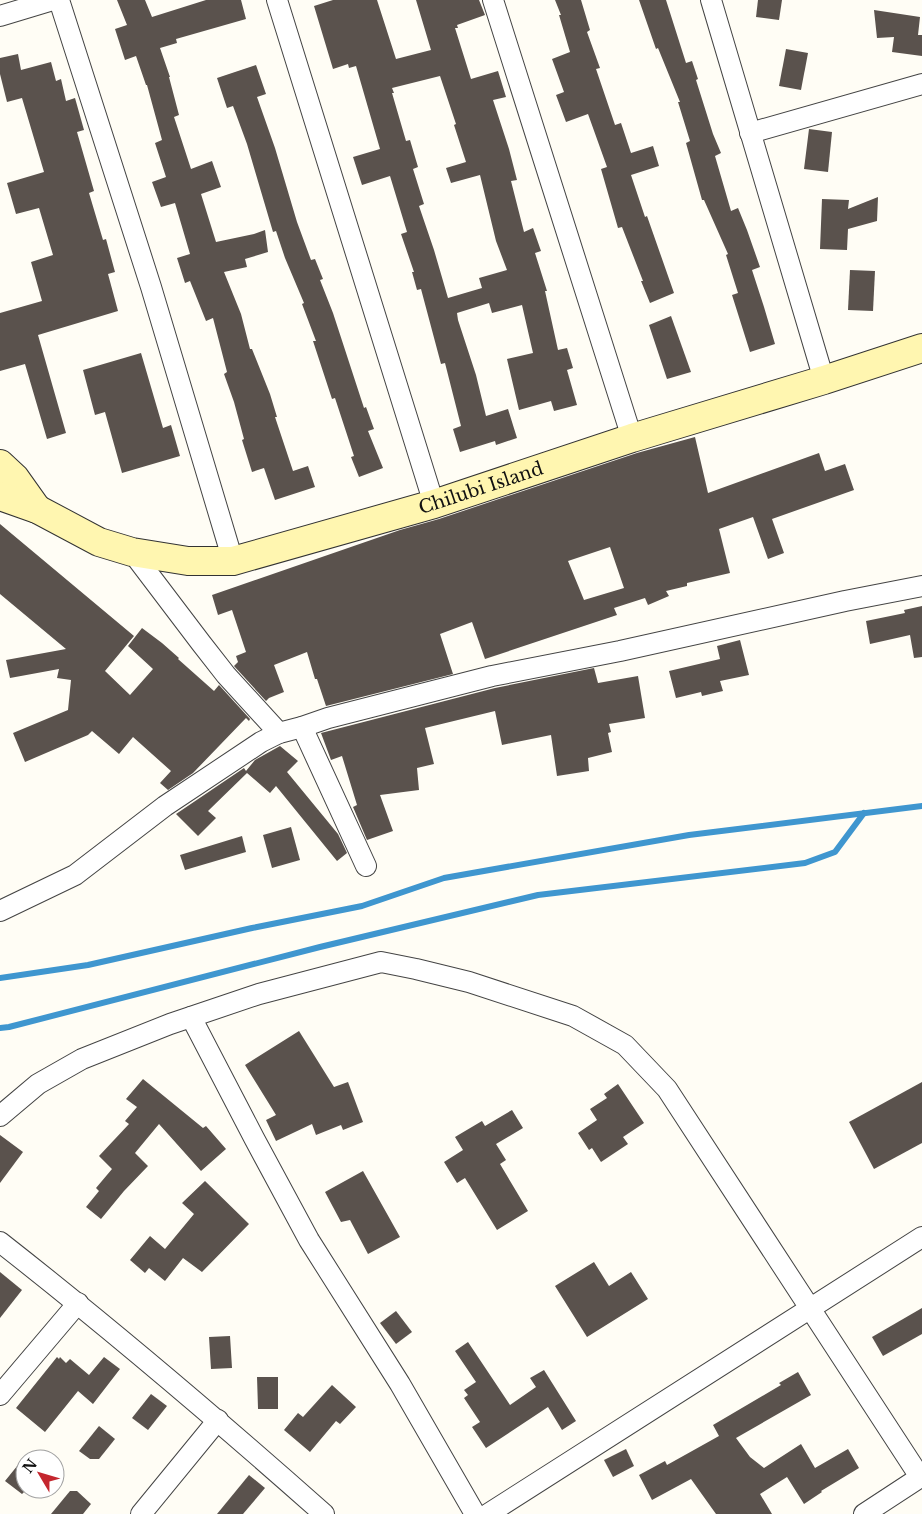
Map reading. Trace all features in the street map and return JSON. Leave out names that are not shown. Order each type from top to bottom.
[{"type":"street","points":[[0,16],[53,0]]},
{"type":"street","points":[[59,0],[152,287],[233,561]]},
{"type":"street","points":[[276,0],[434,504]]},
{"type":"street","points":[[493,0],[632,438]]},
{"type":"street","points":[[711,0],[824,380]]},
{"type":"street","points":[[750,133],[922,84]]},
{"type":"street","name":"Chilubi Island","points":[[0,496],[38,509],[99,542],[132,552],[188,561],[233,561],[434,504],[632,438],[824,380],[922,348]]},
{"type":"street","points":[[0,464],[15,478],[38,509]]},
{"type":"street","points":[[132,552],[226,675],[279,733]]},
{"type":"street","points":[[0,911],[75,876],[165,806],[260,742],[279,733],[328,718],[492,676],[620,651],[922,586]]},
{"type":"street","points":[[302,727],[366,866]]},
{"type":"street","points":[[0,1116],[38,1084],[82,1059],[170,1024],[259,994],[381,962],[416,968],[469,982],[573,1016],[625,1045],[667,1090],[921,1476],[864,1514]]},
{"type":"street","points":[[191,1017],[309,1240],[400,1384],[475,1514]]},
{"type":"street","points":[[488,1514],[922,1237]]},
{"type":"street","points":[[0,1242],[78,1303],[218,1420],[324,1514]]},
{"type":"street","points":[[0,1395],[78,1303]]},
{"type":"street","points":[[141,1514],[218,1420]]},
{"type":"building","points":[[117,0],[145,0],[152,17],[206,0],[241,0],[246,19],[176,39],[177,43],[160,48],[170,77],[179,115],[174,117],[191,169],[212,161],[221,187],[201,194],[216,242],[265,230],[268,252],[245,259],[247,267],[224,272],[241,314],[250,349],[252,349],[270,394],[277,417],[275,417],[293,471],[308,466],[315,487],[275,500],[264,468],[252,472],[242,440],[244,439],[234,402],[224,374],[227,372],[213,318],[206,321],[190,281],[185,283],[177,258],[190,254],[175,203],[161,207],[152,182],[166,177],[155,143],[162,140],[147,85],[136,56],[125,60],[115,29],[127,25]]},
{"type":"building","points":[[333,0],[377,0],[396,59],[431,50],[416,0],[479,0],[485,15],[457,25],[458,28],[455,28],[471,79],[498,71],[506,97],[493,100],[517,180],[511,181],[524,232],[533,228],[541,251],[535,253],[547,291],[545,291],[558,350],[567,348],[573,368],[567,370],[577,405],[554,411],[551,401],[519,410],[507,359],[533,353],[522,305],[492,313],[489,303],[457,313],[486,416],[508,409],[517,438],[496,445],[495,441],[460,452],[453,429],[461,426],[445,363],[441,364],[421,289],[417,290],[412,272],[414,272],[401,234],[407,232],[390,176],[362,185],[353,157],[380,149],[356,66],[349,68],[348,64],[333,69],[314,6]],"holes":[[[440,76],[456,124],[454,125],[466,162],[446,168],[451,183],[480,175],[496,241],[507,270],[479,278],[482,288],[448,298],[419,206],[424,204],[413,169],[418,167],[410,140],[406,141],[392,88]]]},
{"type":"building","points":[[555,0],[581,0],[590,30],[587,32],[600,68],[596,69],[615,125],[621,123],[631,153],[653,146],[659,166],[631,175],[674,293],[650,303],[622,227],[618,228],[601,169],[607,167],[588,114],[566,122],[556,95],[564,92],[552,59],[570,52],[559,15],[561,15]]},
{"type":"building","points":[[639,0],[666,0],[686,63],[692,61],[713,134],[721,153],[715,156],[731,211],[738,208],[760,267],[752,270],[775,344],[750,352],[732,295],[738,293],[726,255],[728,254],[704,200],[702,200],[686,143],[690,141],[678,102],[680,102],[658,48],[656,49]]},
{"type":"building","points":[[758,0],[782,0],[779,20],[756,17]]},
{"type":"building","points":[[874,10],[920,17],[918,35],[922,35],[922,56],[892,52],[894,37],[877,38]]},
{"type":"building","points":[[786,49],[808,53],[801,90],[779,86]]},
{"type":"building","points":[[18,54],[21,70],[51,62],[56,81],[61,79],[66,101],[75,98],[84,130],[77,132],[94,191],[89,193],[103,240],[106,239],[115,272],[108,274],[118,311],[38,335],[66,433],[47,439],[25,364],[0,371],[0,313],[42,301],[31,262],[53,255],[39,208],[16,214],[7,183],[44,172],[22,98],[7,102],[0,74],[0,58]]},
{"type":"building","points":[[256,65],[266,94],[257,97],[275,148],[297,222],[311,260],[315,259],[323,279],[320,280],[333,313],[364,408],[366,407],[374,429],[368,431],[383,468],[359,477],[351,457],[354,456],[335,398],[332,399],[313,341],[316,341],[302,304],[304,303],[276,231],[273,232],[247,144],[233,106],[227,108],[217,78]]},
{"type":"building","points":[[809,129],[832,132],[828,172],[804,169]]},
{"type":"building","points":[[878,197],[877,221],[848,229],[847,250],[820,249],[822,199],[849,200],[848,209]]},
{"type":"building","points":[[850,270],[875,271],[873,311],[848,310]]},
{"type":"building","points":[[671,316],[691,372],[667,379],[649,325]]},
{"type":"building","points":[[141,353],[163,428],[171,425],[180,456],[122,473],[105,412],[95,415],[83,370]]},
{"type":"building","points":[[695,437],[708,493],[819,453],[825,471],[845,464],[854,490],[772,519],[784,553],[768,559],[753,517],[719,529],[730,573],[687,583],[687,586],[666,591],[669,596],[648,605],[645,598],[614,608],[617,615],[485,659],[472,622],[440,634],[453,674],[326,706],[307,652],[274,665],[284,692],[266,701],[234,666],[238,662],[236,656],[246,652],[232,610],[218,615],[212,595],[400,530],[439,519],[637,453]],"holes":[[[610,547],[624,588],[584,600],[568,561]]]},
{"type":"building","points":[[0,524],[134,636],[105,671],[130,695],[153,669],[128,646],[142,628],[162,643],[214,691],[219,685],[250,719],[249,721],[246,718],[193,773],[168,790],[160,783],[171,771],[133,737],[119,754],[92,731],[88,735],[25,762],[13,733],[68,710],[71,680],[57,678],[59,669],[10,678],[6,660],[66,649],[0,594]]},
{"type":"building","points":[[922,606],[922,657],[914,658],[910,635],[870,644],[866,621],[905,613],[904,610]]},
{"type":"building","points":[[740,640],[749,675],[720,681],[723,691],[702,696],[701,692],[676,698],[669,671],[720,659],[717,646]]},
{"type":"building","points":[[594,668],[598,683],[638,676],[645,718],[609,724],[611,732],[608,733],[612,752],[588,758],[589,771],[557,776],[551,735],[502,745],[495,711],[425,728],[434,764],[417,768],[419,790],[380,795],[393,831],[367,840],[353,807],[357,805],[342,756],[331,760],[321,733],[495,688]]},
{"type":"building","points":[[280,746],[298,761],[287,772],[338,834],[347,853],[337,861],[276,786],[270,793],[247,773],[208,811],[216,818],[198,836],[176,814],[244,768],[246,771],[255,760]]},
{"type":"building","points":[[291,827],[300,860],[272,868],[263,835]]},
{"type":"building","points":[[242,836],[246,852],[185,870],[180,855]]},
{"type":"building","points":[[299,1031],[334,1087],[348,1082],[363,1122],[343,1130],[341,1125],[316,1135],[312,1124],[276,1141],[266,1120],[276,1115],[245,1065]]},
{"type":"building","points":[[143,1079],[203,1128],[206,1126],[226,1149],[201,1171],[159,1124],[135,1153],[148,1166],[101,1219],[86,1207],[99,1191],[96,1188],[112,1169],[99,1156],[129,1124],[125,1121],[137,1107],[126,1099]]},
{"type":"building","points":[[922,1082],[922,1143],[874,1169],[849,1122]]},
{"type":"building","points":[[618,1084],[644,1123],[623,1137],[628,1144],[601,1162],[592,1148],[589,1150],[578,1133],[597,1120],[590,1109],[607,1098],[604,1094]]},
{"type":"building","points":[[512,1110],[523,1128],[496,1144],[506,1160],[500,1164],[528,1211],[497,1230],[465,1178],[457,1183],[444,1162],[463,1150],[455,1137],[482,1121],[485,1126]]},
{"type":"building","points":[[0,1135],[23,1152],[0,1183]]},
{"type":"building","points":[[363,1171],[400,1237],[368,1254],[350,1220],[341,1222],[325,1192]]},
{"type":"building","points":[[205,1181],[249,1224],[202,1272],[183,1258],[165,1281],[149,1268],[145,1273],[130,1260],[150,1236],[165,1249],[194,1214],[182,1203]]},
{"type":"building","points":[[594,1262],[609,1286],[631,1272],[648,1299],[587,1337],[555,1286]]},
{"type":"building","points":[[0,1272],[22,1290],[0,1318]]},
{"type":"building","points":[[922,1308],[922,1334],[883,1356],[872,1337]]},
{"type":"building","points":[[396,1311],[412,1332],[396,1344],[380,1323]]},
{"type":"building","points":[[230,1336],[232,1368],[211,1369],[209,1337]]},
{"type":"building","points":[[468,1342],[510,1405],[536,1387],[530,1378],[544,1370],[576,1421],[562,1430],[548,1407],[486,1448],[472,1427],[480,1422],[464,1398],[468,1395],[464,1390],[476,1382],[455,1351]]},
{"type":"building","points":[[57,1357],[59,1359],[60,1357],[66,1363],[70,1359],[89,1375],[104,1357],[120,1369],[93,1404],[78,1391],[45,1432],[16,1408]]},
{"type":"building","points":[[798,1372],[811,1395],[736,1438],[750,1457],[764,1468],[801,1444],[815,1468],[848,1449],[859,1468],[821,1491],[804,1504],[787,1477],[760,1494],[772,1514],[716,1514],[691,1479],[652,1500],[639,1475],[665,1461],[667,1465],[719,1436],[713,1425],[781,1385],[779,1383]]},
{"type":"building","points":[[257,1377],[278,1377],[278,1409],[258,1409]]},
{"type":"building","points":[[332,1385],[356,1407],[340,1424],[336,1421],[310,1452],[284,1430],[298,1413],[303,1417]]},
{"type":"building","points":[[151,1394],[167,1406],[148,1430],[132,1418]]},
{"type":"building","points":[[99,1426],[115,1439],[99,1459],[90,1459],[79,1451]]},
{"type":"building","points":[[626,1449],[634,1466],[613,1477],[604,1460]]},
{"type":"building","points":[[15,1469],[15,1489],[5,1481]]},
{"type":"building","points":[[249,1475],[265,1488],[243,1514],[217,1514]]},
{"type":"building","points":[[70,1491],[77,1491],[91,1504],[83,1514],[51,1514]]},
{"type":"waterway","points":[[0,978],[88,965],[252,928],[362,906],[444,878],[689,835],[922,806]]},
{"type":"waterway","points":[[0,1028],[320,947],[538,895],[805,863],[835,852],[864,813]]}]
